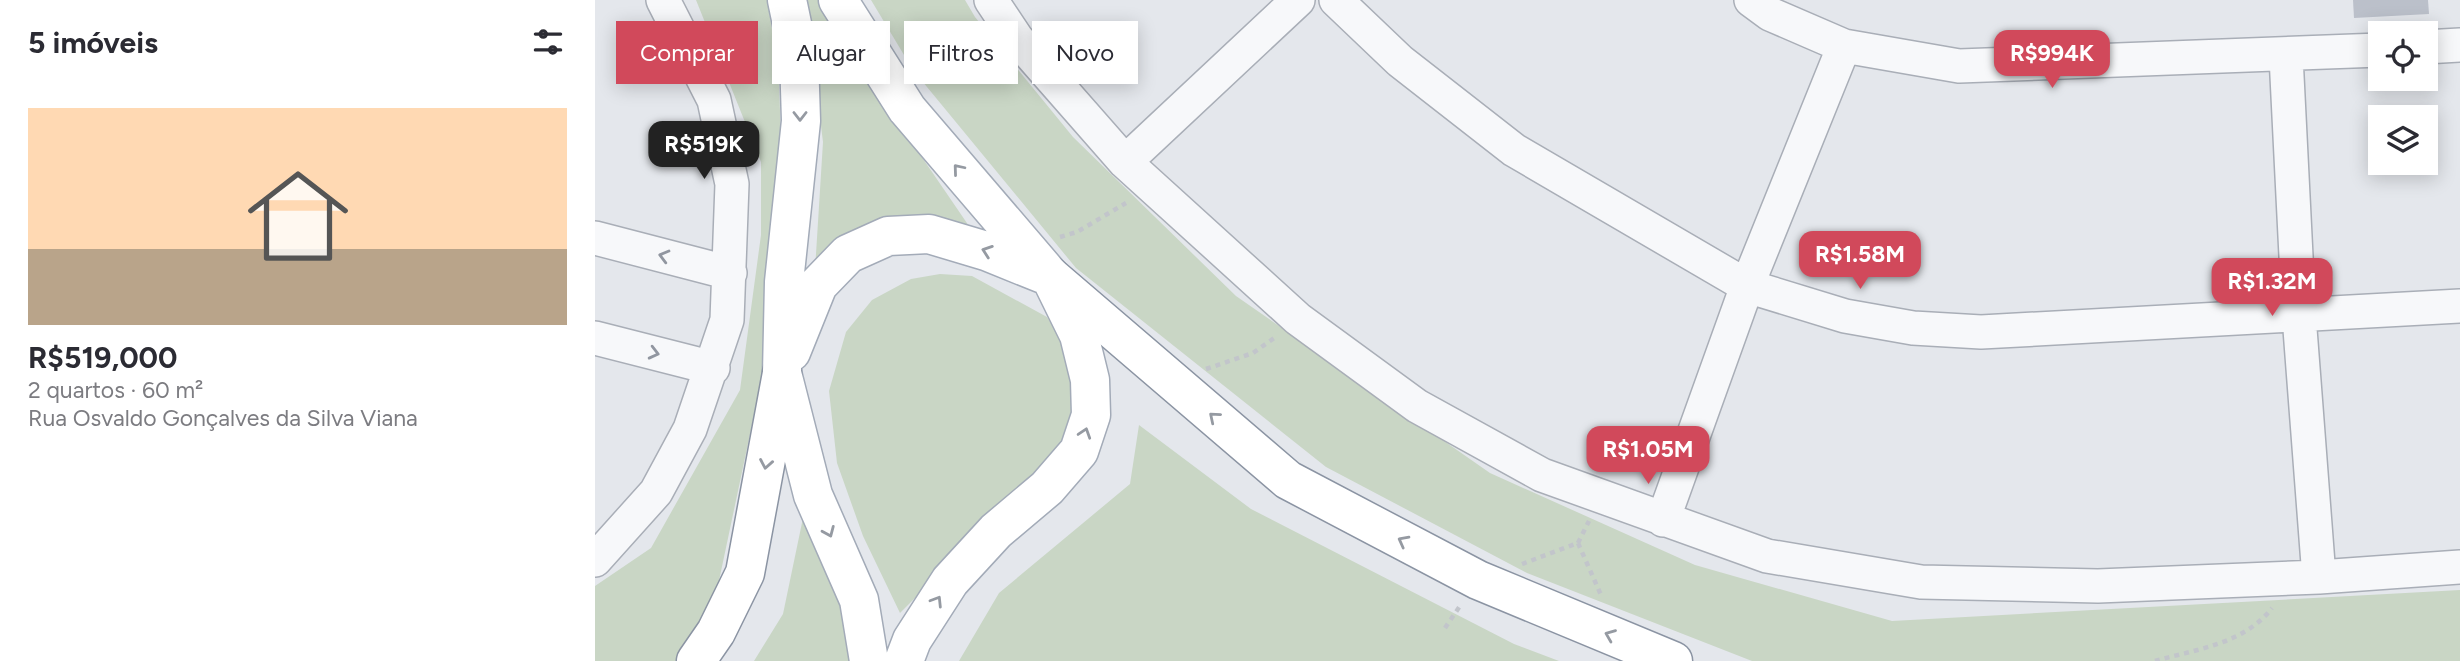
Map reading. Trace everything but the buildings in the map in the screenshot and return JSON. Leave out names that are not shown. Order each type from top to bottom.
[{"type":"main road","points":[[696,661],[716,632],[745,573],[782,373],[784,282],[801,121],[799,57],[787,0]]},
{"type":"main road","points":[[838,0],[907,109],[1050,276],[1288,480],[1478,580],[1673,661]]},
{"type":"main road","points":[[869,661],[859,600],[813,495],[782,373],[818,285],[848,254],[888,236],[929,234],[986,251],[1050,276],[1079,335],[1090,380],[1091,415],[1079,451],[1047,488],[996,531],[950,581],[912,640],[904,661]]},
{"type":"street","points":[[595,560],[656,492],[690,429],[713,368],[727,320],[732,184],[714,100],[663,0]]},
{"type":"street","points":[[991,0],[1017,39],[1137,173],[1298,319],[1417,406],[1542,475],[1767,556],[1921,582],[2098,586],[2319,577],[2460,567]]},
{"type":"street","points":[[1137,173],[1298,0]]},
{"type":"street","points":[[1336,0],[1400,61],[1514,150],[1747,286],[1845,316],[1940,330],[1981,332],[2460,306]]},
{"type":"street","points":[[1751,0],[1770,13],[1844,46],[1959,66],[2368,51]]},
{"type":"street","points":[[2438,46],[2460,44]]},
{"type":"street","points":[[1663,520],[1747,286],[1844,46]]},
{"type":"street","points":[[2286,55],[2299,316],[2319,577]]},
{"type":"street","points":[[595,238],[730,273]]},
{"type":"street","points":[[595,338],[713,368]]},
{"type":"path","points":[[1025,247],[1089,225],[1114,212],[1137,173]]},
{"type":"path","points":[[1164,375],[1206,369],[1253,353],[1298,319]]},
{"type":"path","points":[[1478,580],[1578,542],[1621,639]]},
{"type":"path","points":[[2155,661],[2223,644],[2260,624],[2274,604],[2281,578]]},
{"type":"green space","points":[[696,0],[767,0],[772,29],[772,84],[779,84],[782,157],[768,349],[709,628],[680,661],[595,661],[595,586],[651,548],[740,390],[761,235],[761,162],[730,84],[758,84],[758,21],[704,21]]},
{"type":"green space","points":[[805,0],[819,0],[831,21],[808,21]]},
{"type":"green space","points":[[871,0],[965,0],[978,21],[904,21],[904,55],[890,32],[890,21],[884,21]]},
{"type":"green space","points":[[1018,70],[1073,137],[1236,296],[1490,473],[1695,565],[1892,621],[2460,590],[2460,661],[1752,661],[1527,573],[1326,467],[1076,268],[925,84],[1018,84]]},
{"type":"green space","points":[[816,84],[872,84],[971,229],[815,270],[823,142]]},
{"type":"green space","points":[[940,274],[972,276],[1047,317],[1077,363],[1080,407],[1068,445],[900,613],[863,536],[837,463],[829,391],[846,332],[872,300],[911,279]]},
{"type":"green space","points":[[1139,425],[1251,509],[1514,644],[1559,661],[959,661],[999,593],[1130,484]]},
{"type":"green space","points":[[808,494],[859,661],[754,661],[783,614]]}]
